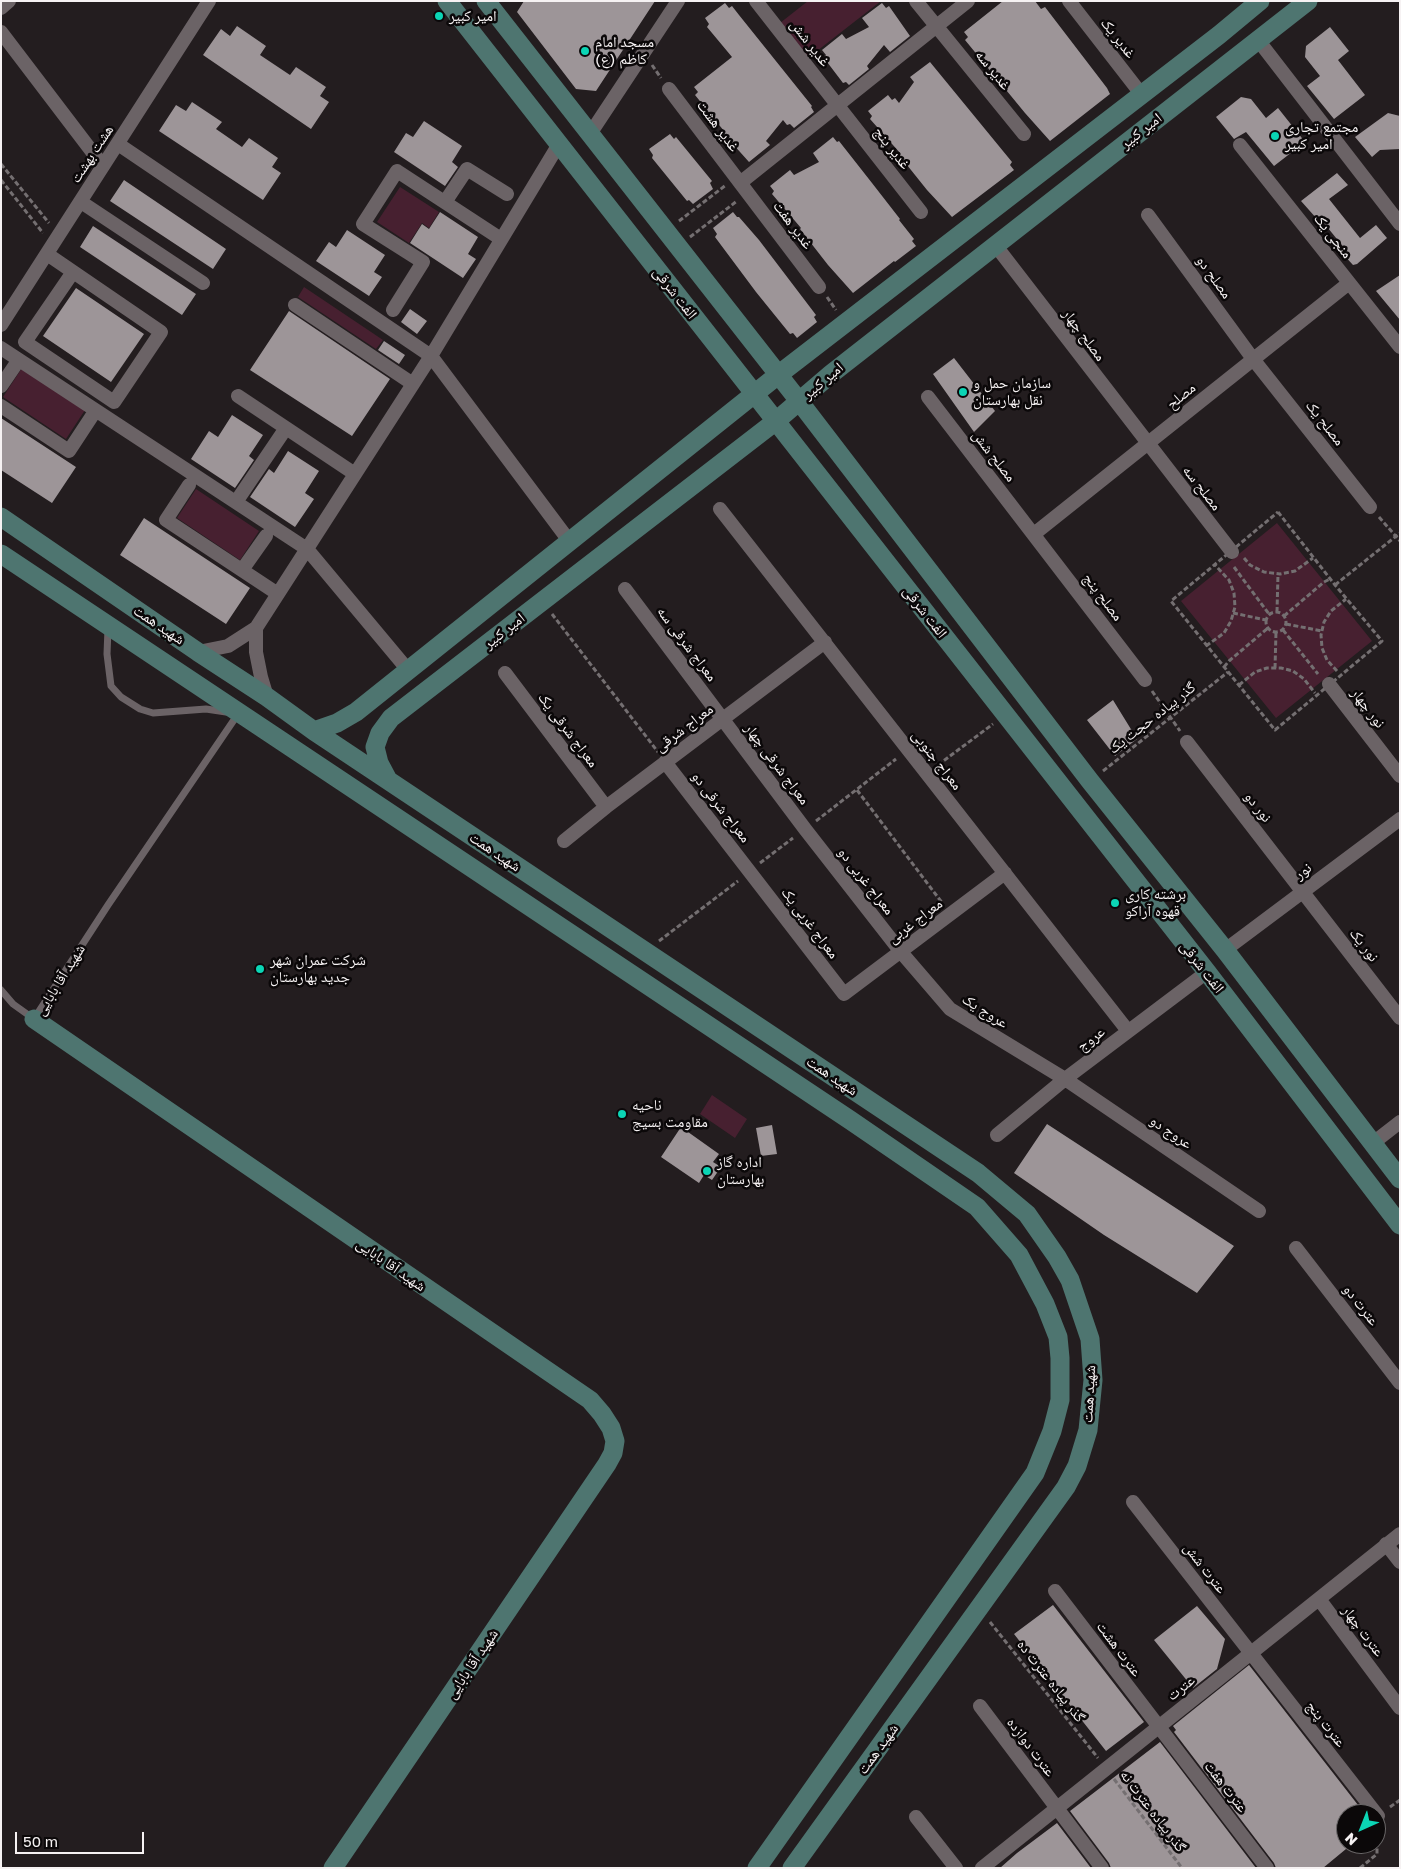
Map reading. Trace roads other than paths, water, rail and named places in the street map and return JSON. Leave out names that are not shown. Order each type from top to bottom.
[{"type":"street","points":[[1,8],[9,1]]},
{"type":"street","name":"هشت بهشت","points":[[3,319],[53,245],[209,1]]},
{"type":"street","name":"الفت شرقی","points":[[447,1],[1207,972],[1400,1225]]},
{"type":"street","name":"الفت شرقی","points":[[486,1],[799,401],[1090,781],[1225,950],[1400,1179]]},
{"type":"street","points":[[590,134],[678,1]]},
{"type":"street","name":"غدیر شش","points":[[756,1],[838,105]]},
{"type":"street","name":"غدیر سه","points":[[916,1],[1024,134]]},
{"type":"street","points":[[741,184],[968,1]]},
{"type":"street","name":"غدیر یک","points":[[1069,1],[1142,94]]},
{"type":"street","name":"امیر کبیر","points":[[314,731],[346,718],[778,375],[1260,1]]},
{"type":"street","name":"امیر کبیر","points":[[388,780],[379,763],[376,747],[380,733],[391,718],[776,421],[831,374],[1308,1]]},
{"type":"street","points":[[1,32],[103,166]]},
{"type":"street","points":[[1258,40],[1400,224]]},
{"type":"street","name":"غدیر هشت","points":[[669,89],[741,184]]},
{"type":"street","name":"غدیر پنج","points":[[838,105],[921,212]]},
{"type":"street","points":[[118,144],[431,356],[570,542]]},
{"type":"street","points":[[198,652],[228,646],[256,628],[431,356],[559,144]]},
{"type":"street","name":"منجی یک","points":[[1240,145],[1400,347]]},
{"type":"street","points":[[444,202],[467,169],[506,194]]},
{"type":"street","points":[[393,310],[423,262],[363,224],[397,171],[501,239]]},
{"type":"street","name":"غدیر هفت","points":[[741,184],[819,287]]},
{"type":"street","points":[[80,202],[203,283]]},
{"type":"street","name":"مصلح دو","points":[[1148,214],[1253,359]]},
{"type":"street","points":[[53,245],[73,272],[162,332],[114,402],[25,342],[73,272]]},
{"type":"street","name":"مصلح چهار","points":[[996,246],[1147,444]]},
{"type":"street","name":"مصلح","points":[[1034,534],[1349,283]]},
{"type":"street","points":[[295,305],[413,384]]},
{"type":"street","points":[[1,348],[307,549],[408,670]]},
{"type":"street","name":"مصلح یک","points":[[1253,359],[1370,507]]},
{"type":"street","points":[[1,386],[16,364]]},
{"type":"street","points":[[238,396],[355,474]]},
{"type":"street","name":"مصلح شش","points":[[928,397],[1034,534]]},
{"type":"street","points":[[1,406],[69,450],[92,416]]},
{"type":"street","points":[[240,496],[286,428]]},
{"type":"street","name":"مصلح سه","points":[[1147,444],[1234,556]]},
{"type":"street","points":[[189,485],[166,520],[278,594]]},
{"type":"street","name":"معراج جنوبی","points":[[720,509],[1128,1031]]},
{"type":"street","name":"شهید همت","points":[[1,517],[267,697],[314,731],[978,1174],[1026,1214],[1057,1257],[1070,1280],[1090,1338],[1093,1380],[1088,1430],[1077,1466],[1066,1487],[792,1868]]},
{"type":"street","name":"مصلح پنج","points":[[1034,534],[1145,680]]},
{"type":"street","points":[[242,570],[266,536]]},
{"type":"street","name":"شهید همت","points":[[1,554],[850,1120],[977,1207],[1018,1254],[1045,1304],[1058,1337],[1060,1358],[1060,1400],[1052,1431],[1035,1473],[757,1868]]},
{"type":"street","name":"معراج شرقی سه","points":[[625,589],[723,719]]},
{"type":"street","points":[[256,628],[256,652],[260,677],[267,697]]},
{"type":"street","name":"معراج شرقی","points":[[564,841],[606,807],[825,642]]},
{"type":"street","name":"معراج شرقی یک","points":[[505,673],[606,807]]},
{"type":"street","name":"نور چهار","points":[[1326,682],[1400,776]]},
{"type":"street","name":"معراج شرقی چهار","points":[[723,719],[805,829]]},
{"type":"street","name":"نور دو","points":[[1187,742],[1303,892]]},
{"type":"street","name":"معراج شرقی دو","points":[[666,762],[751,871]]},
{"type":"street","name":"نور","points":[[1225,950],[1400,819]]},
{"type":"street","name":"معراج غربی دو","points":[[805,829],[902,952]]},
{"type":"street","name":"معراج غربی یک","points":[[751,871],[844,994]]},
{"type":"street","name":"معراج غربی","points":[[844,994],[902,952],[1005,872]]},
{"type":"street","name":"نور یک","points":[[1303,892],[1400,1018]]},
{"type":"street","name":"عروج یک","points":[[902,952],[950,1009],[1065,1079]]},
{"type":"street","name":"عروج","points":[[997,1135],[1065,1079],[1207,972]]},
{"type":"street","name":"شهید آقا بابایی","points":[[34,1019],[590,1400],[611,1428],[615,1441],[613,1453],[607,1464],[333,1868]]},
{"type":"street","name":"عروج دو","points":[[1065,1079],[1259,1211]]},
{"type":"street","points":[[1373,1143],[1400,1122]]},
{"type":"street","name":"عترت دو","points":[[1296,1248],[1400,1383]]},
{"type":"street","name":"عترت شش","points":[[1133,1502],[1250,1653]]},
{"type":"street","name":"عترت","points":[[982,1868],[1400,1534]]},
{"type":"street","points":[[1386,1544],[1400,1562]]},
{"type":"street","name":"عترت هشت","points":[[1055,1591],[1158,1727]]},
{"type":"street","name":"عترت چهار","points":[[1319,1599],[1400,1708]]},
{"type":"street","points":[[923,1632],[949,1650]]},
{"type":"street","name":"عترت پنج","points":[[1250,1653],[1369,1804]]},
{"type":"street","name":"عترت دوازده","points":[[980,1706],[1102,1868]]},
{"type":"street","name":"عترت هفت","points":[[1158,1727],[1267,1868]]},
{"type":"street","points":[[916,1816],[956,1868]]},
{"type":"lane","points":[[108,626],[107,654],[111,686],[121,697],[140,710],[153,713],[206,709],[238,713]]},
{"type":"lane","name":"شهید آقا بابایی","points":[[34,1019],[108,905],[238,713]]},
{"type":"lane","points":[[1,990],[13,1004],[34,1019]]},
{"type":"place","name":"امیر کبیر","points":[[439,16]]},
{"type":"place","name":"مسجد امام کاظم (ع)","points":[[585,51]]},
{"type":"place","name":"مجتمع تجاری امیر کبیر","points":[[1275,136]]},
{"type":"place","name":"سازمان حمل و نقل بهارستان","points":[[963,392]]},
{"type":"place","name":"برشته کاری قهوه آراکو","points":[[1115,903]]},
{"type":"place","name":"شرکت عمران شهر جدید بهارستان","points":[[260,969]]},
{"type":"place","name":"ناحیه مقاومت بسیج","points":[[622,1114]]},
{"type":"place","name":"اداره گاز بهارستان","points":[[707,1171]]}]
